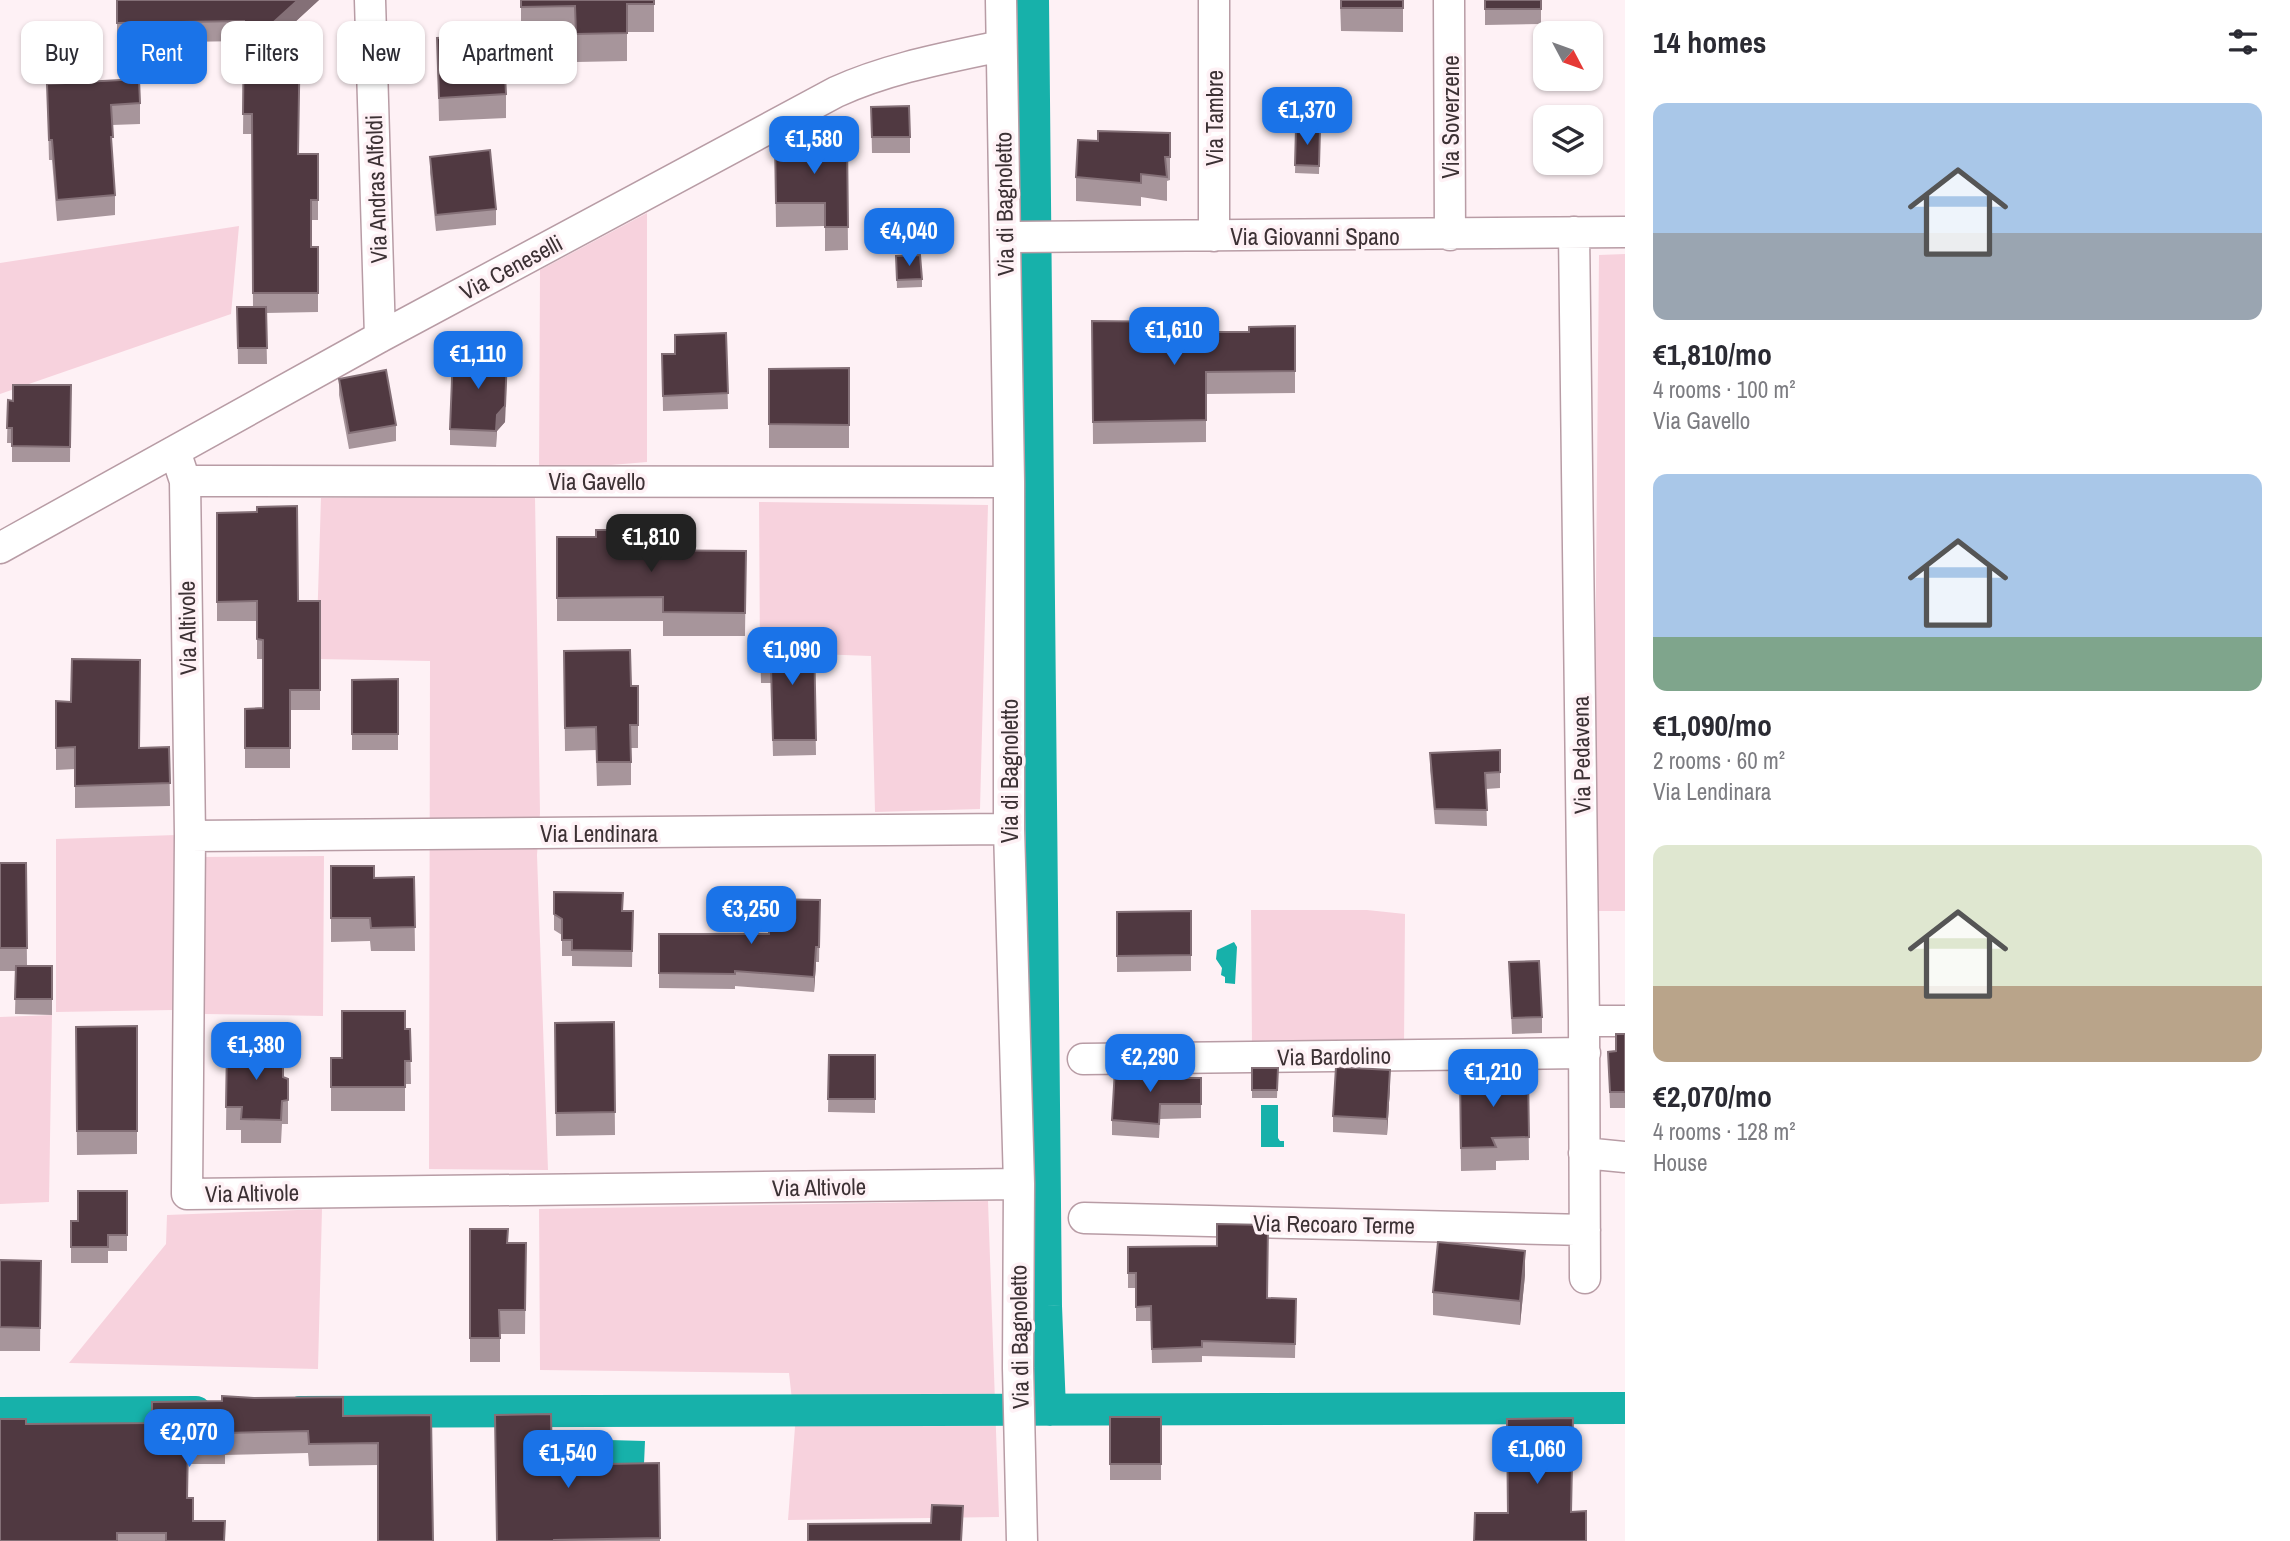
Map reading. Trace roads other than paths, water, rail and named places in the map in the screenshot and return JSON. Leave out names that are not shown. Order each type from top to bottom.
[{"type":"street","name":"Via Andras Alfoldi","points":[[370,0],[380,337]]},
{"type":"street","name":"Via di Bagnoletto","points":[[1001,0],[1001,46],[1027,237],[1009,482],[1009,829],[1018,1184],[1021,1541]]},
{"type":"street","name":"Via Tambre","points":[[1214,0],[1214,236]]},
{"type":"street","name":"Via Soverzene","points":[[1449,0],[1450,235]]},
{"type":"street","name":"Via Ceneselli","points":[[0,548],[380,337],[836,92],[896,69],[1001,46]]},
{"type":"street","name":"Via Pedavena","points":[[1574,232],[1585,1053],[1585,1279]]},
{"type":"street","name":"Via Giovanni Spano","points":[[1027,237],[1625,232]]},
{"type":"street","name":"Via Altivole","points":[[175,451],[185,481],[190,836],[187,1194],[1018,1184]]},
{"type":"street","name":"Via Gavello","points":[[185,481],[1009,482]]},
{"type":"street","name":"Via Lendinara","points":[[190,836],[1009,829]]},
{"type":"street","points":[[1584,1021],[1625,1021]]},
{"type":"street","name":"Via Bardolino","points":[[1083,1059],[1585,1053]]},
{"type":"street","points":[[1584,1153],[1625,1157]]},
{"type":"street","name":"Via Recoaro Terme","points":[[1084,1218],[1585,1230]]},
{"type":"water","points":[[1234,942],[1237,947],[1235,984],[1225,983],[1225,977],[1221,975],[1222,968],[1216,959],[1217,950]]},
{"type":"water","points":[[1261,1105],[1278,1105],[1278,1138],[1284,1141],[1284,1147],[1261,1147]]},
{"type":"water","points":[[609,1440],[645,1441],[644,1464],[607,1463]]},
{"type":"waterway","points":[[1033,0],[1046,1306],[1050,1410]]},
{"type":"waterway","points":[[300,1412],[1625,1408]]},
{"type":"waterway","points":[[0,1413],[196,1412]]}]
